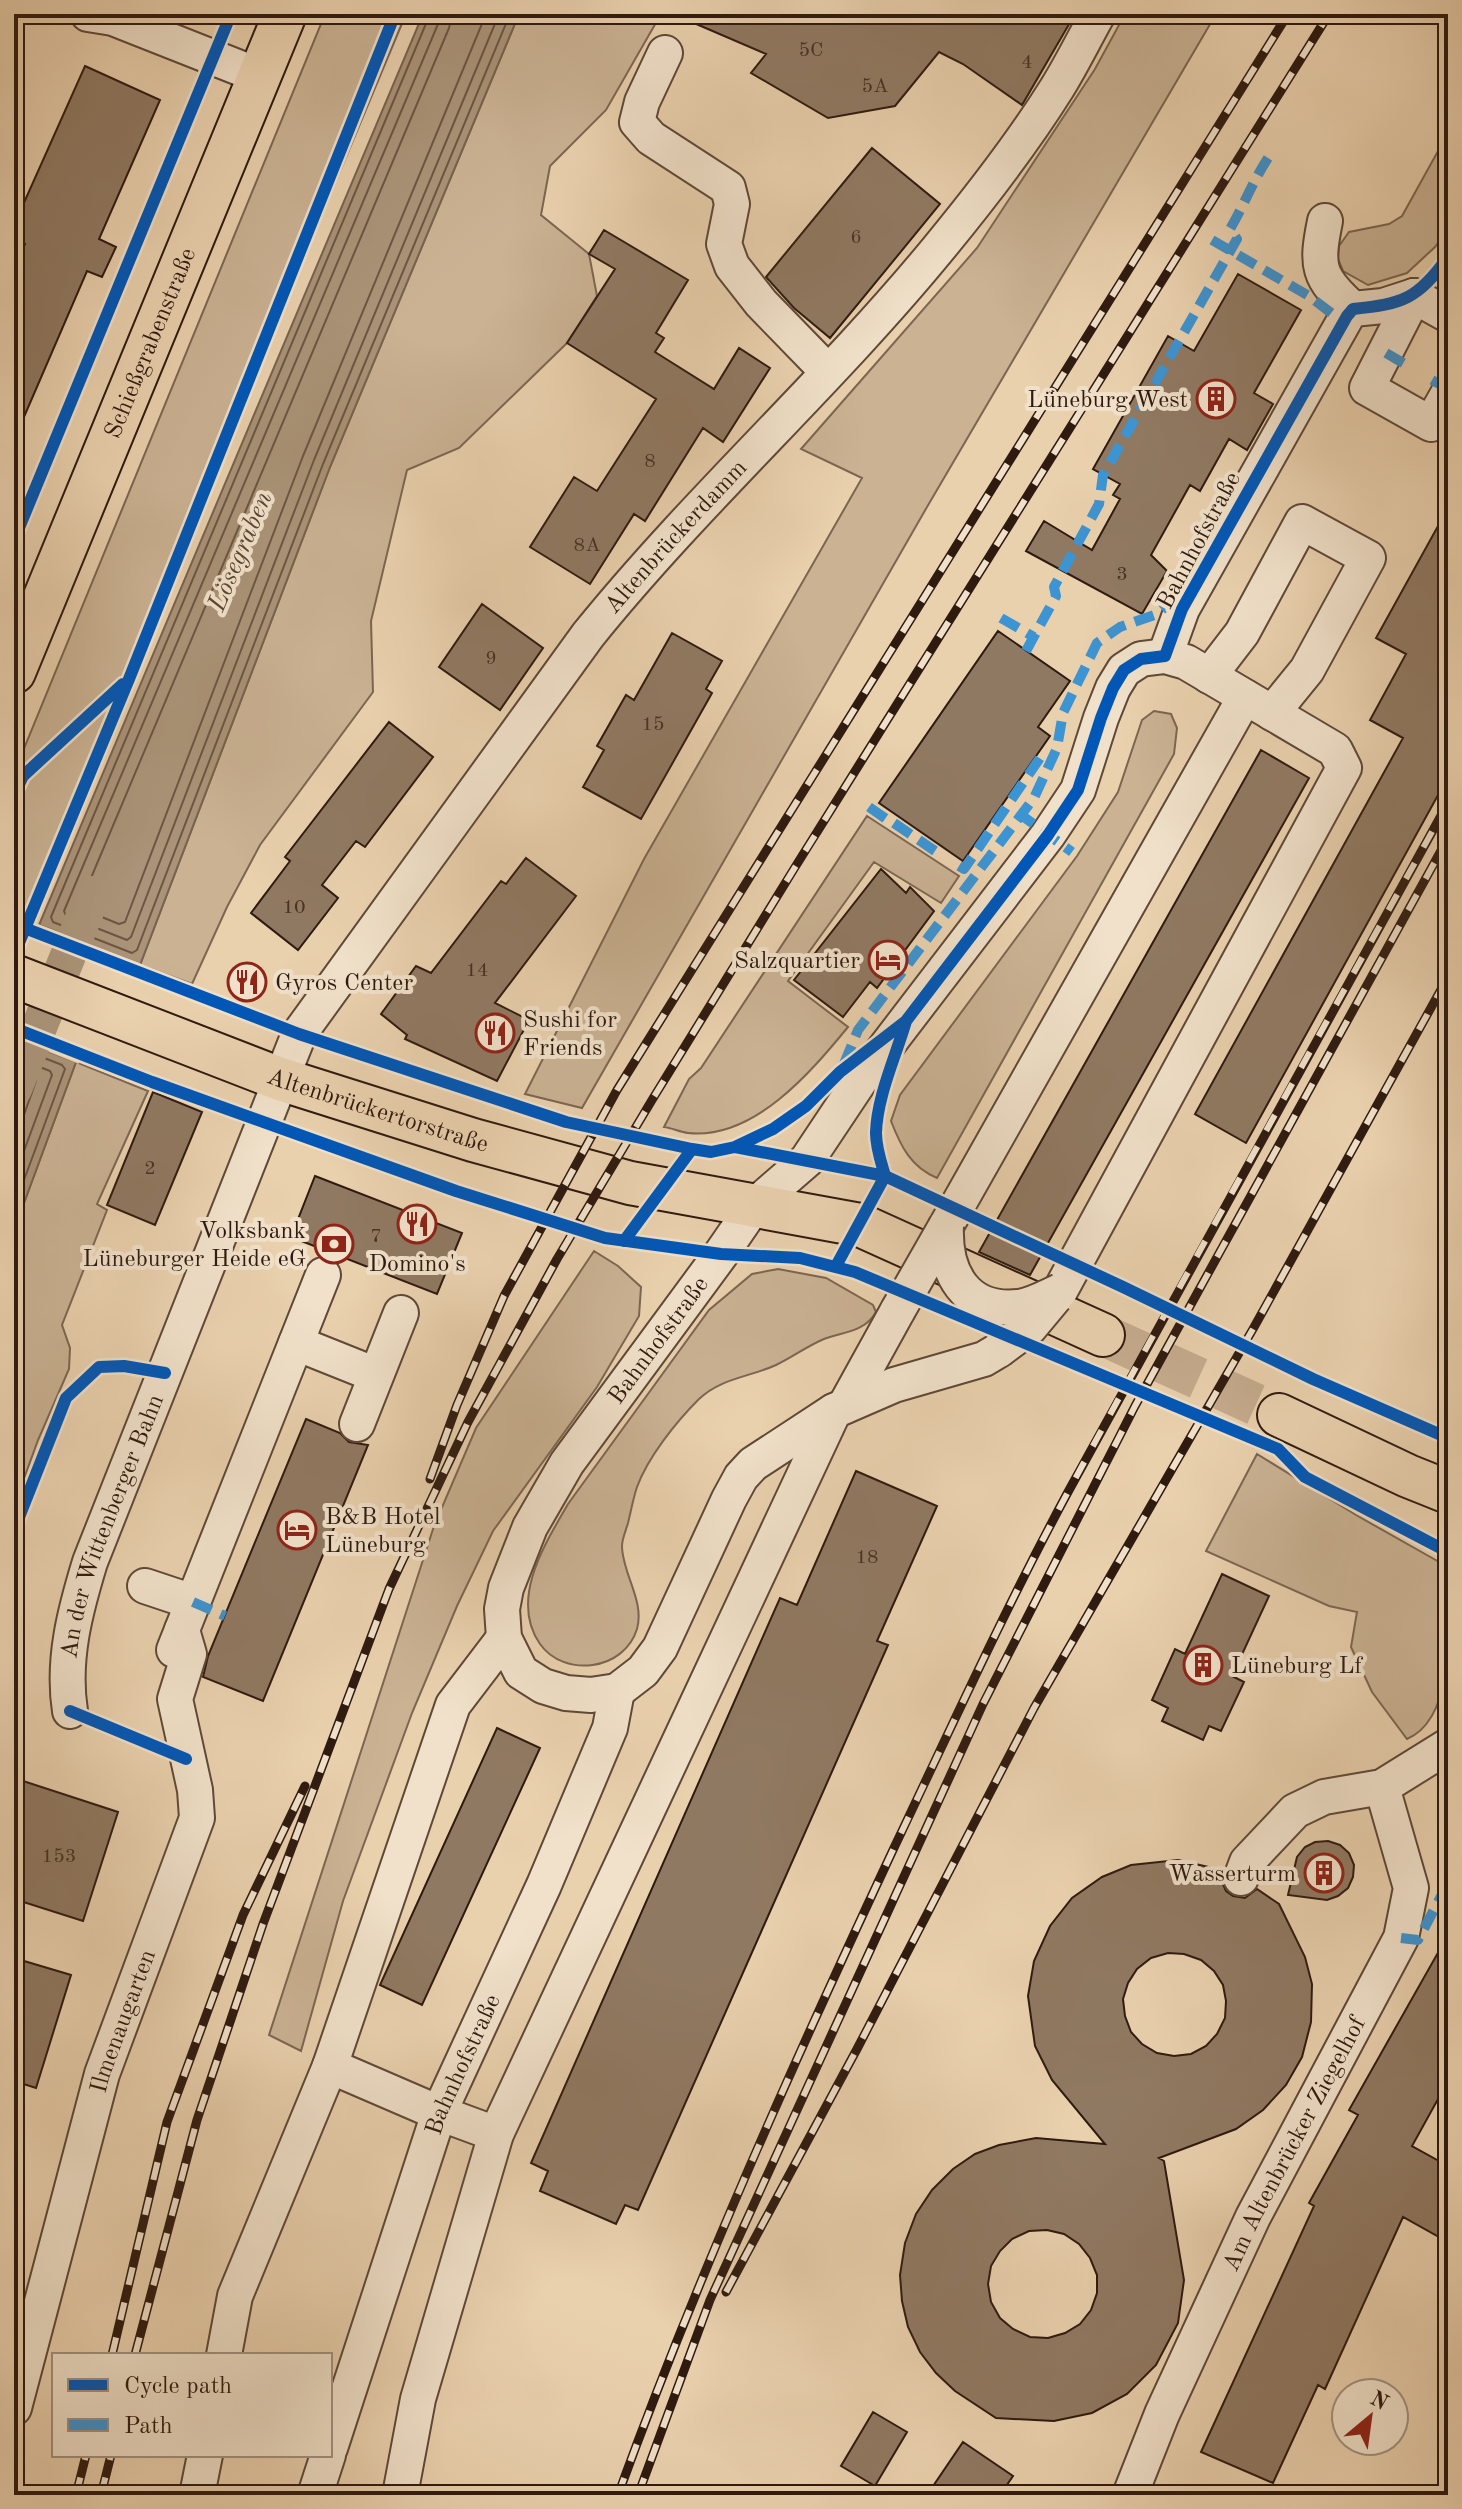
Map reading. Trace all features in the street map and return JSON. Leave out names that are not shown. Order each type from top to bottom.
[{"type":"main road","name":"Schießgrabenstraße","points":[[14,672],[285,14]]},
{"type":"main road","name":"Altenbrückertorstraße","points":[[14,976],[280,1079],[473,1140],[630,1183],[860,1225],[1103,1335]]},
{"type":"main road","points":[[1279,1415],[1448,1492]]},
{"type":"street","points":[[88,14],[113,18],[260,76]]},
{"type":"street","name":"Altenbrückerdamm","points":[[280,1079],[299,1034],[588,635],[627,587],[938,250],[1056,89],[1098,14]]},
{"type":"street","points":[[665,53],[642,102],[637,122],[651,138],[728,188],[732,204],[724,244],[732,266],[761,303],[828,372]]},
{"type":"street","points":[[1325,221],[1318,257],[1325,280],[1353,309],[1383,306],[1414,296],[1448,315]]},
{"type":"street","points":[[1414,296],[1367,388],[1431,424],[1448,394]]},
{"type":"street","name":"Bahnhofstraße","points":[[332,2442],[439,2113],[544,1885],[610,1728],[617,1691],[591,1695],[566,1693],[543,1686],[521,1672],[504,1638],[502,1609],[514,1562],[567,1463],[754,1206],[807,1160],[859,1082],[1048,835],[1078,790],[1113,688],[1124,670],[1141,659],[1165,656],[1182,609],[1353,309]]},
{"type":"street","points":[[400,2495],[418,2399],[496,2134],[839,1408],[1258,705],[1307,670],[1368,558],[1302,522],[1242,633],[1209,676]]},
{"type":"street","points":[[617,1691],[643,1671],[660,1648],[741,1477],[761,1458],[839,1408],[894,1385],[984,1359],[1030,1327],[1060,1291],[1344,768],[1335,750],[1186,662],[1165,656]]},
{"type":"street","name":"An der Wittenberger Bahn","points":[[70,1711],[67,1689],[72,1620],[90,1562],[280,1079]]},
{"type":"street","points":[[946,1226],[945,1249],[951,1271],[964,1289],[983,1302],[1002,1307],[1021,1307],[1060,1291]]},
{"type":"street","points":[[145,1586],[182,1630],[323,1275]]},
{"type":"street","points":[[357,1424],[401,1313]]},
{"type":"street","points":[[296,1343],[376,1375]]},
{"type":"street","name":"Ilmenaugarten","points":[[14,2408],[102,2074],[197,1818],[195,1790],[175,1699],[189,1654],[182,1630]]},
{"type":"street","points":[[224,2353],[235,2296],[330,2066],[453,1705],[504,1638]]},
{"type":"street","points":[[1241,1878],[1247,1862],[1295,1811],[1324,1797],[1382,1787],[1448,1746]]},
{"type":"street","name":"Am Altenbrücker Ziegelhof","points":[[1130,2495],[1162,2414],[1253,2217],[1401,1938],[1411,1888],[1382,1787]]},
{"type":"street","points":[[330,2066],[496,2134]]},
{"type":"street","points":[[197,2495],[205,2457]]},
{"type":"street","points":[[315,2495],[327,2457]]},
{"type":"shaded area","points":[[325,14],[406,14],[29,914],[14,893],[14,773]]},
{"type":"shaded area","points":[[519,14],[661,14],[606,110],[550,166],[541,215],[589,254],[597,296],[567,343],[459,448],[407,470],[371,621],[373,692],[260,845],[192,984],[140,965],[330,467]]},
{"type":"shaded area","points":[[1125,14],[1216,14],[927,507],[582,1108],[525,1094],[644,859],[862,478],[801,449],[977,248],[1095,69]]},
{"type":"shaded area","points":[[1448,133],[1448,229],[1435,247],[1407,273],[1368,285],[1343,271],[1338,259],[1339,246],[1349,232],[1389,224],[1402,216]]},
{"type":"shaded area","points":[[1154,711],[1171,714],[1177,728],[1174,754],[937,1178],[920,1168],[903,1148],[891,1121],[900,1095],[1077,856],[1118,792],[1142,720]]},
{"type":"shaded area","points":[[867,816],[959,876],[941,903],[874,862],[788,981],[848,1027],[817,1064],[779,1100],[736,1126],[712,1132],[688,1133],[664,1127],[689,1079],[701,1068]]},
{"type":"shaded area","points":[[76,1062],[148,1091],[97,1204],[107,1210],[62,1325],[70,1348],[69,1369],[14,1506],[14,1230]]},
{"type":"shaded area","points":[[594,1251],[618,1266],[641,1287],[639,1316],[597,1387],[493,1531],[457,1606],[412,1713],[343,1901],[301,2051],[269,2035],[434,1526],[476,1428]]},
{"type":"shaded area","points":[[778,1269],[826,1278],[873,1305],[876,1312],[860,1327],[824,1339],[776,1365],[726,1382],[708,1392],[690,1408],[648,1464],[623,1537],[623,1556],[639,1619],[630,1643],[620,1654],[593,1665],[563,1662],[540,1644],[531,1627],[528,1609],[534,1572],[550,1536],[568,1504],[709,1310],[752,1274]]},
{"type":"shaded area","points":[[1257,1454],[1448,1567],[1449,1636],[1443,1687],[1424,1727],[1407,1739],[1372,1692],[1351,1647],[1357,1612],[1329,1606],[1206,1551]]},
{"type":"water","points":[[423,14],[519,14],[330,467],[140,965],[39,925]]},
{"type":"water","points":[[14,1038],[76,1062],[14,1230]]},
{"type":"pier","points":[[35,923],[144,966],[139,968],[38,928]]},
{"type":"pier","points":[[14,1034],[78,1058],[79,1064],[14,1038]]},
{"type":"building","points":[[673,14],[1075,14],[1022,105],[963,64],[939,52],[895,106],[828,118],[751,73],[766,54]]},
{"type":"building","points":[[85,66],[160,100],[99,239],[116,247],[102,277],[87,271],[14,440],[14,269],[25,244],[14,240],[14,225]]},
{"type":"building","points":[[872,148],[940,204],[830,338],[794,308],[766,277]]},
{"type":"building","points":[[604,230],[688,280],[656,333],[664,338],[655,352],[714,389],[739,348],[770,368],[723,442],[703,428],[645,521],[634,514],[590,584],[530,547],[574,477],[597,491],[656,399],[567,343],[615,269],[589,254]]},
{"type":"building","name":"Lüneburg West","points":[[1238,274],[1301,310],[1254,393],[1273,404],[1247,450],[1229,439],[1200,491],[1190,485],[1151,555],[1167,571],[1142,614],[1026,551],[1044,521],[1092,550],[1120,499],[1113,495],[1120,484],[1093,469],[1168,336],[1194,351]]},
{"type":"building","points":[[1448,508],[1448,777],[1246,1143],[1195,1114],[1403,738],[1370,720],[1406,654],[1376,638]]},
{"type":"building","points":[[482,604],[543,648],[500,710],[439,667]]},
{"type":"building","points":[[998,631],[1070,681],[1038,727],[1050,736],[963,861],[879,803]]},
{"type":"building","points":[[672,633],[722,661],[706,689],[712,693],[641,819],[583,787],[604,750],[597,746],[626,695],[634,700]]},
{"type":"building","points":[[389,722],[433,757],[365,847],[356,841],[322,885],[338,898],[298,950],[251,913],[290,861],[285,857]]},
{"type":"building","points":[[1261,750],[1309,778],[1030,1275],[979,1252]]},
{"type":"building","points":[[526,858],[576,896],[495,1003],[529,1020],[497,1081],[405,1039],[407,1035],[381,1014],[416,966],[431,973],[501,881],[506,884]]},
{"type":"building","points":[[881,869],[906,893],[910,887],[934,911],[877,988],[870,982],[843,1017],[794,980]]},
{"type":"building","points":[[153,1092],[202,1112],[155,1225],[107,1205]]},
{"type":"building","points":[[315,1176],[462,1233],[437,1294],[291,1237]]},
{"type":"building","name":"B&B Hotel Lüneburg","points":[[306,1419],[340,1433],[349,1442],[368,1445],[263,1701],[203,1677],[208,1656]]},
{"type":"building","points":[[856,1471],[937,1506],[877,1641],[888,1645],[638,2210],[625,2205],[616,2224],[540,2191],[548,2171],[531,2163],[780,1598],[797,1605]]},
{"type":"building","name":"Lüneburg Lf","points":[[1222,1574],[1269,1596],[1232,1676],[1244,1682],[1221,1731],[1209,1726],[1203,1740],[1162,1721],[1168,1708],[1152,1700],[1175,1649],[1185,1654]]},
{"type":"building","points":[[497,1728],[540,1748],[422,2005],[380,1985]]},
{"type":"building","points":[[14,1778],[118,1812],[83,1921],[14,1899]]},
{"type":"building","name":"Wasserturm","points":[[1328,1841],[1340,1845],[1349,1853],[1354,1865],[1348,1888],[1327,1900],[1288,1895],[1297,1857],[1305,1847]]},
{"type":"building","points":[[1178,1860],[1222,1870],[1222,1882],[1226,1891],[1233,1896],[1245,1898],[1257,1889],[1279,1904],[1305,1957],[1312,1984],[1311,2022],[1302,2057],[1286,2085],[1263,2110],[1236,2129],[1159,2158],[1164,2161],[1184,2280],[1178,2323],[1156,2365],[1127,2394],[1092,2413],[1054,2421],[996,2418],[955,2391],[920,2352],[908,2327],[902,2301],[900,2275],[905,2243],[916,2214],[932,2190],[953,2169],[975,2154],[999,2145],[1036,2138],[1105,2144],[1052,2080],[1035,2046],[1028,1996],[1034,1961],[1050,1926],[1072,1898],[1102,1877],[1131,1865]],"holes":[[[1168,1953],[1201,1960],[1214,1971],[1223,1985],[1225,2018],[1206,2046],[1191,2054],[1174,2056],[1157,2053],[1142,2044],[1131,2032],[1125,2016],[1123,1999],[1137,1969],[1151,1958]],[[1047,2230],[1064,2234],[1079,2244],[1090,2258],[1097,2275],[1097,2293],[1091,2310],[1080,2324],[1048,2338],[1030,2337],[1000,2318],[991,2302],[988,2284],[991,2266],[1012,2239],[1029,2231]]]},
{"type":"building","points":[[1448,1935],[1448,2081],[1412,2146],[1448,2166],[1448,2242],[1403,2217],[1325,2389],[1318,2385],[1273,2483],[1201,2452],[1314,2206],[1309,2203],[1358,2115],[1349,2110]]},
{"type":"building","points":[[14,1958],[71,1975],[36,2088],[14,2081]]},
{"type":"building","points":[[873,2412],[907,2432],[875,2486],[841,2466]]},
{"type":"building","points":[[963,2442],[1013,2476],[1000,2495],[927,2495]]},
{"type":"waterway","name":"Lösegraben","points":[[14,1089],[93,894]]},
{"type":"tunnel","points":[[1103,1335],[1279,1415]]},
{"type":"railway","points":[[430,1479],[457,1405],[504,1296],[617,1090],[1288,14]]},
{"type":"railway","points":[[136,2353],[197,2120],[263,1924],[389,1589],[468,1422],[557,1259],[652,1100],[1329,14]]},
{"type":"railway","points":[[618,2495],[714,2250],[784,2089],[1000,1625],[1115,1405],[1448,803]]},
{"type":"railway","points":[[638,2495],[710,2300],[983,1704],[1135,1406],[1448,838]]},
{"type":"railway","points":[[726,2292],[857,2049],[1034,1708],[1253,1329],[1448,977]]},
{"type":"railway","points":[[112,2353],[167,2122],[243,1915],[305,1786]]},
{"type":"railway","points":[[76,2495],[86,2457]]},
{"type":"railway","points":[[101,2495],[110,2457]]},
{"type":"marked path","points":[[1026,651],[1056,596],[1054,587],[1099,504],[1103,475],[1237,239],[1230,229],[1268,158]]},
{"type":"marked path","points":[[1212,240],[1309,296],[1343,322]]},
{"type":"marked path","points":[[1386,353],[1410,367]]},
{"type":"marked path","points":[[1432,380],[1448,389]]},
{"type":"marked path","points":[[844,1064],[858,1030],[1034,798],[1057,748],[1063,713],[1097,643],[1120,627],[1157,614],[1173,600],[1186,602]]},
{"type":"marked path","points":[[1001,618],[1034,637]]},
{"type":"marked path","points":[[959,866],[964,869],[1042,755]]},
{"type":"marked path","points":[[869,807],[889,821]]},
{"type":"marked path","points":[[1017,812],[1072,852]]},
{"type":"marked path","points":[[894,823],[935,851]]},
{"type":"marked path","points":[[193,1602],[225,1616]]},
{"type":"marked path","points":[[1401,1938],[1418,1940],[1448,1883]]},
{"type":"cycle path","points":[[14,540],[231,14]]},
{"type":"cycle path","points":[[14,955],[129,679],[395,14]]},
{"type":"cycle path","points":[[735,1147],[773,1129],[806,1106],[840,1072],[906,1021],[1048,835],[1078,790],[1101,718],[1124,670],[1141,659],[1165,656],[1182,609],[1347,316],[1353,309],[1385,305],[1408,297],[1428,282],[1448,257]]},
{"type":"cycle path","points":[[14,795],[23,776],[123,684]]},
{"type":"cycle path","points":[[14,924],[299,1034],[566,1122],[692,1149],[711,1152],[735,1147],[885,1176],[1313,1379],[1448,1438]]},
{"type":"cycle path","points":[[836,1266],[885,1176],[877,1144],[877,1119],[906,1021]]},
{"type":"cycle path","points":[[14,1028],[152,1082],[456,1191],[605,1238],[721,1254],[800,1258],[855,1272],[1278,1449],[1305,1477],[1448,1552]]},
{"type":"cycle path","points":[[624,1241],[692,1149]]},
{"type":"cycle path","points":[[14,1530],[66,1398],[99,1367],[124,1366],[165,1373]]},
{"type":"cycle path","points":[[70,1711],[186,1759]]},
{"type":"place","name":"Lüneburg West","points":[[1216,399]]},
{"type":"place","name":"Salzquartier","points":[[888,960]]},
{"type":"place","name":"Gyros Center","points":[[247,982]]},
{"type":"place","name":"Sushi for Friends","points":[[495,1033]]},
{"type":"place","name":"Domino's","points":[[417,1224]]},
{"type":"place","name":"Volksbank Lüneburger Heide eG","points":[[334,1244]]},
{"type":"place","name":"B&B Hotel Lüneburg","points":[[297,1530]]},
{"type":"place","name":"Lüneburg Lf","points":[[1203,1665]]},
{"type":"place","name":"Wasserturm","points":[[1324,1873]]}]
